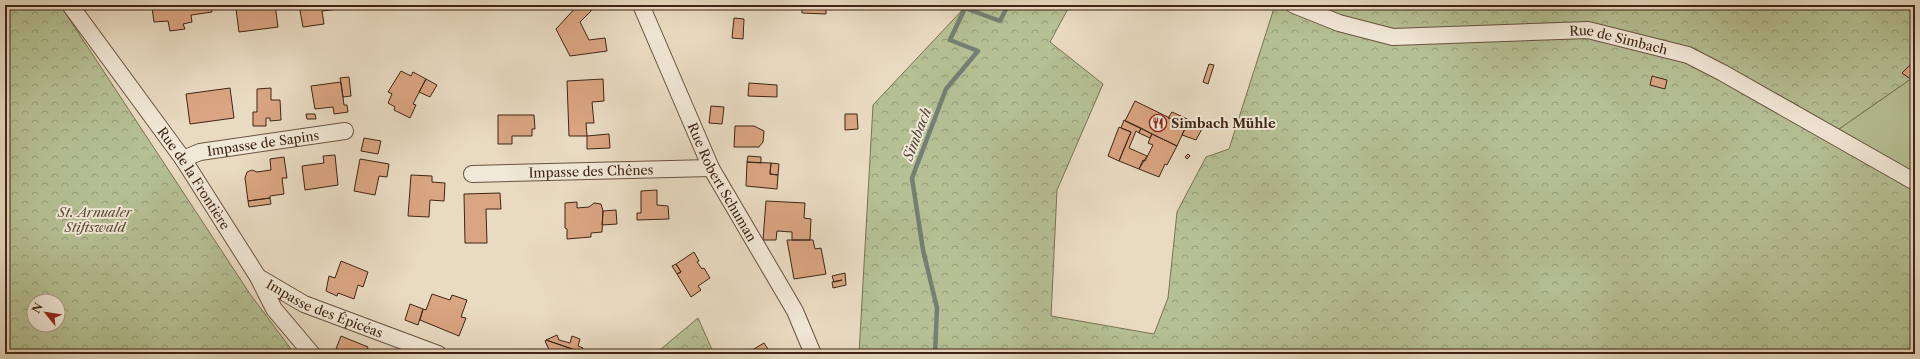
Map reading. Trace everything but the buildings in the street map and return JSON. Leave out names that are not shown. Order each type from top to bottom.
[{"type":"street","name":"Rue de la Frontière","points":[[70,5],[183,160],[258,277],[274,309],[312,354]]},
{"type":"street","name":"Rue Robert Schuman","points":[[641,5],[711,168],[795,311],[813,354]]},
{"type":"street","name":"Rue de Simbach","points":[[1294,5],[1339,23],[1393,37],[1588,30],[1688,55],[1723,73],[1915,182]]},
{"type":"street","name":"Impasse de Sapins","points":[[183,160],[200,152],[345,131]]},
{"type":"street","name":"Impasse des Chênes","points":[[472,174],[711,168]]},
{"type":"street","name":"Impasse des Épicéas","points":[[258,277],[304,304],[438,354]]},
{"type":"green space","name":"St. Arnualer Stiftswald","points":[[5,5],[60,5],[250,294],[291,349],[298,354],[5,354]]},
{"type":"green space","points":[[967,5],[1070,5],[1050,42],[1103,84],[1057,190],[1051,316],[1154,334],[1168,298],[1177,212],[1206,157],[1229,149],[1275,5],[1915,5],[1915,76],[1829,136],[1915,190],[1915,354],[859,354],[873,105]]},
{"type":"green space","points":[[1915,76],[1915,190],[1829,136]]},
{"type":"green space","points":[[698,318],[714,354],[655,354]]},
{"type":"waterway","name":"Simbach","points":[[935,354],[937,308],[923,250],[912,178],[946,89],[978,51],[950,40],[965,8],[1000,21],[1008,5]]},
{"type":"place","name":"Simbach Mühle","points":[[1158,123]]}]
